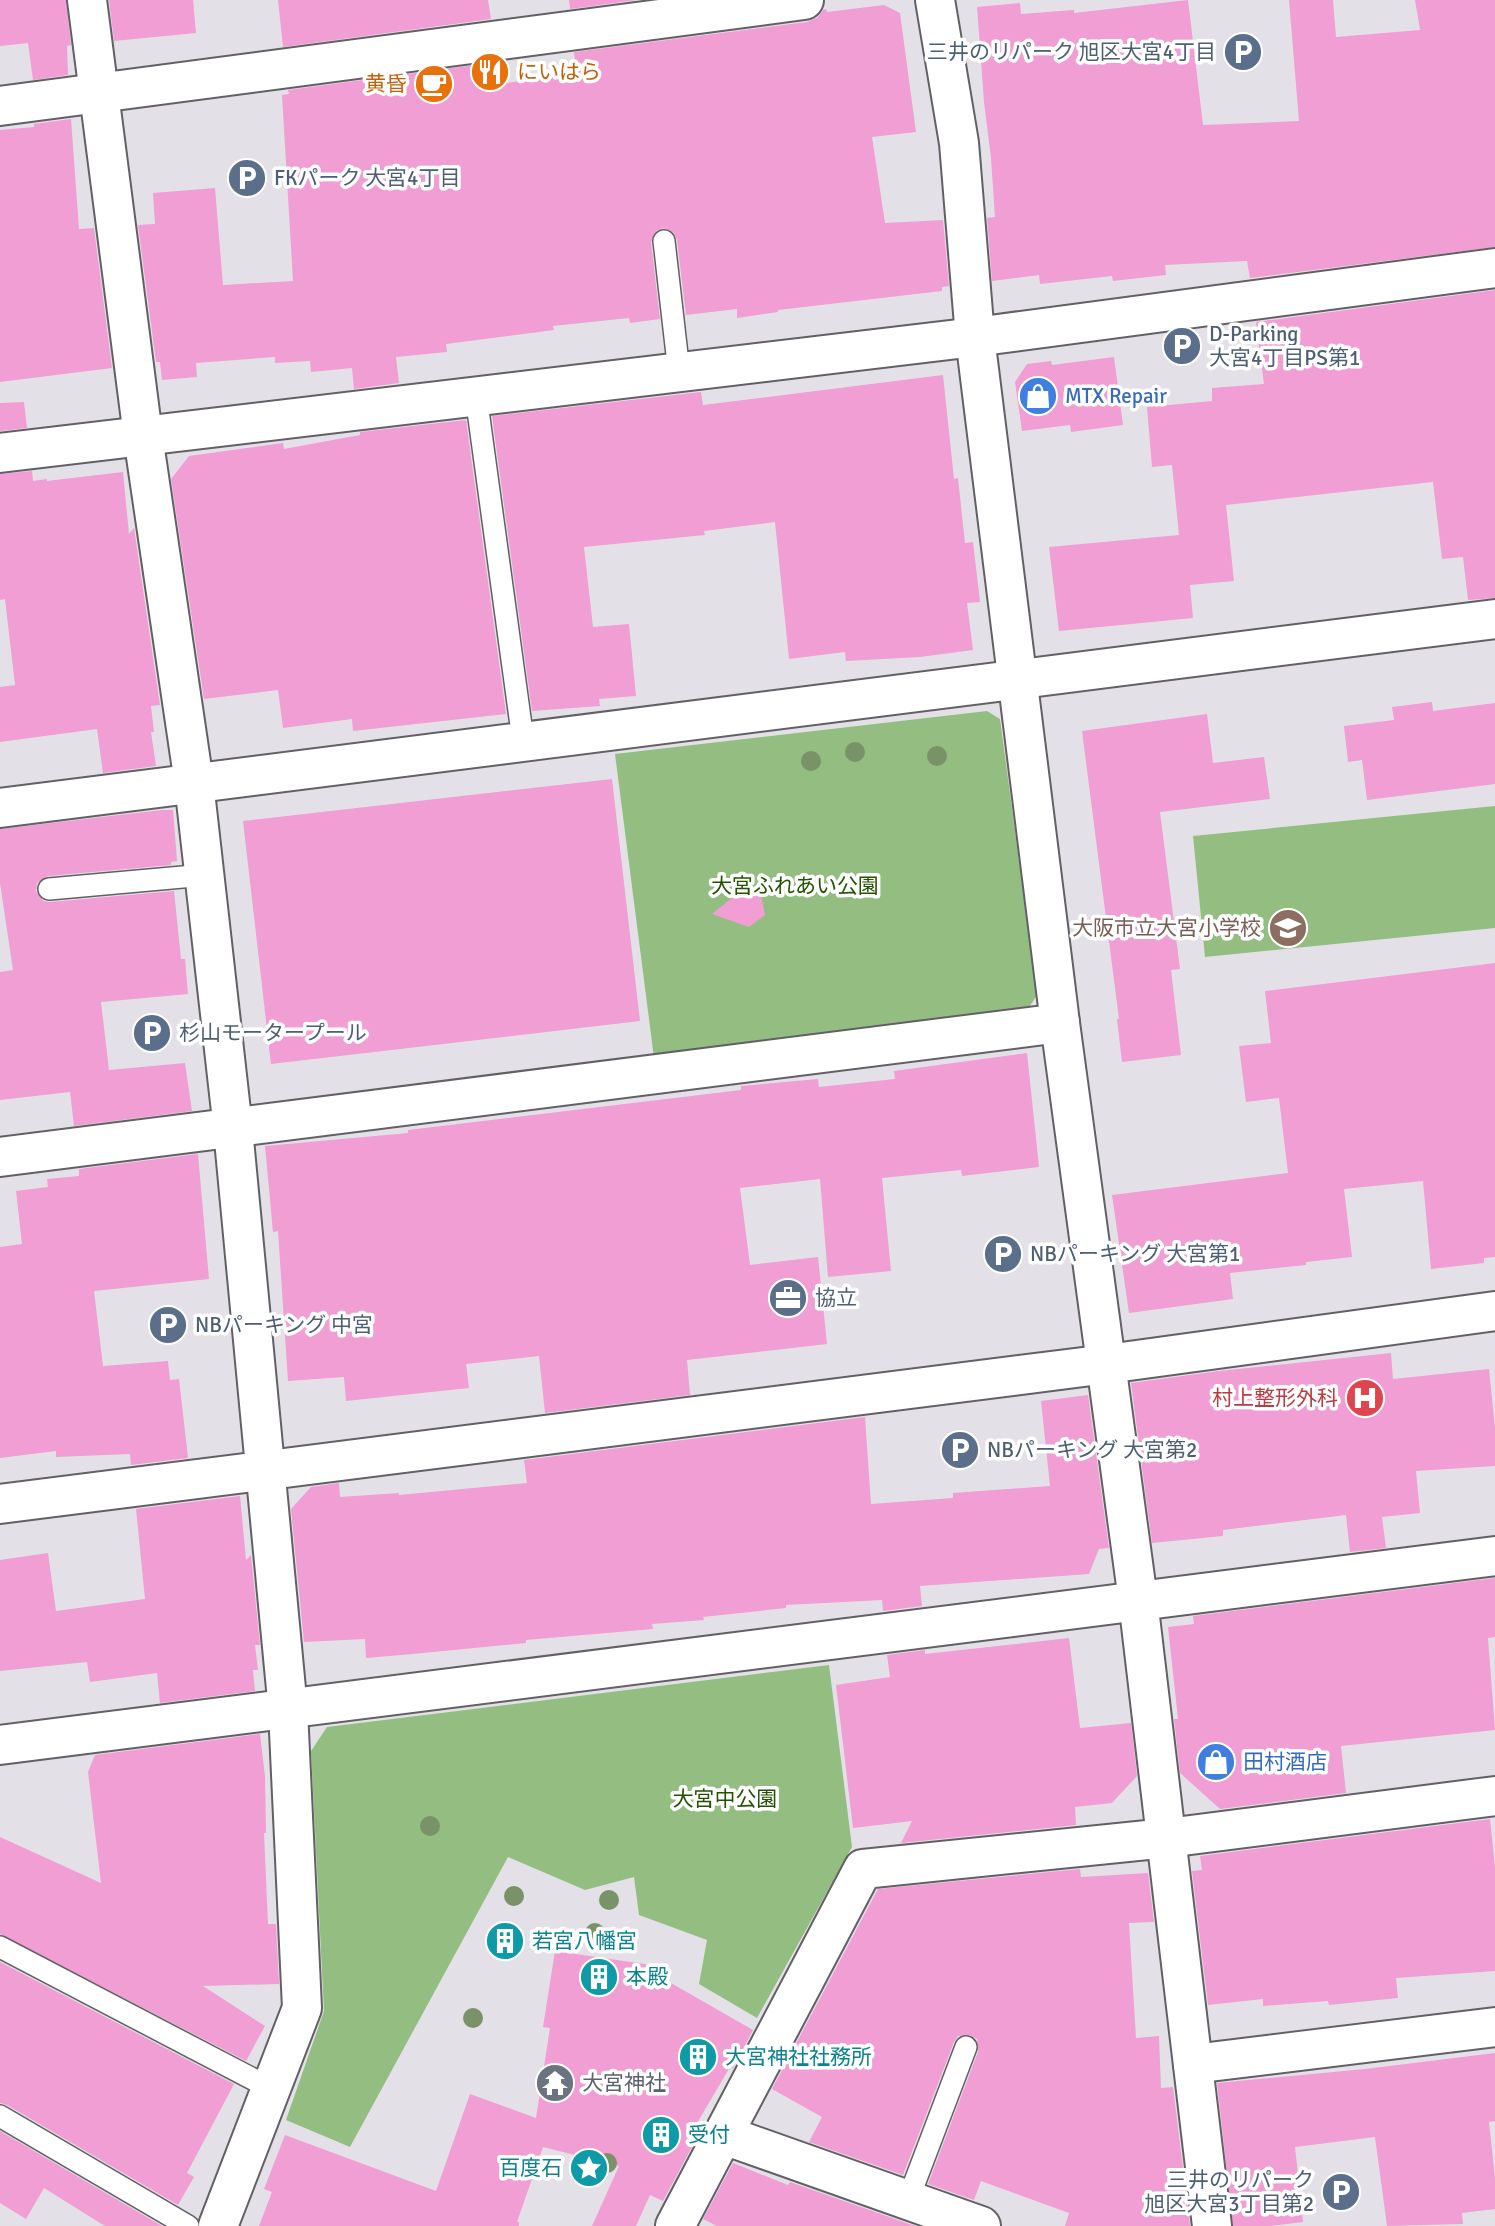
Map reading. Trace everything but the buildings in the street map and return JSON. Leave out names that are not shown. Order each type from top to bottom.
[{"type":"street","points":[[87,0],[143,436],[205,875],[233,1129],[288,1710],[302,2008],[218,2226]]},
{"type":"street","points":[[0,106],[804,0]]},
{"type":"street","points":[[935,0],[959,143],[975,337],[1060,1023],[1139,1600],[1212,2226]]},
{"type":"street","points":[[0,453],[975,337],[1495,268]]},
{"type":"street","points":[[0,808],[1495,619]]},
{"type":"street","points":[[0,1157],[1060,1023]]},
{"type":"street","points":[[0,1504],[1107,1364],[1495,1311]]},
{"type":"street","points":[[0,1745],[1495,1556]]},
{"type":"street","points":[[675,2226],[863,1869],[1167,1838],[1495,1796]]},
{"type":"street","points":[[1193,2064],[1495,2027]]},
{"type":"street","points":[[724,2134],[981,2226]]},
{"type":"lane","points":[[664,241],[679,372]]},
{"type":"lane","points":[[476,397],[523,740]]},
{"type":"lane","points":[[49,889],[205,875]]},
{"type":"lane","points":[[0,1947],[270,2088]]},
{"type":"lane","points":[[908,2200],[966,2048]]},
{"type":"lane","points":[[0,2116],[188,2226]]},
{"type":"green space","name":"大宮ふれあい公園","points":[[987,711],[1000,719],[1037,995],[1028,1009],[654,1058],[615,754]]},
{"type":"green space","points":[[1495,806],[1495,928],[1205,957],[1193,836]]},
{"type":"green space","name":"大宮中公園","points":[[829,1665],[852,1847],[757,2018],[699,1984],[707,1940],[639,1915],[634,1877],[585,1890],[508,1857],[350,2147],[286,2120],[324,2011],[311,1751],[327,1727]]},
{"type":"place","name":"三井のリパーク 旭区大宮4丁目","points":[[1243,52]]},
{"type":"place","name":"にいはら","points":[[490,72]]},
{"type":"place","name":"黄昏","points":[[434,84]]},
{"type":"place","name":"FKパーク 大宮4丁目","points":[[247,178]]},
{"type":"place","name":"D-Parking 大宮4丁目PS第1","points":[[1182,346]]},
{"type":"place","name":"MTX Repair","points":[[1038,396]]},
{"type":"place","name":"大阪市立大宮小学校","points":[[1288,928]]},
{"type":"place","name":"杉山モータープール","points":[[152,1033]]},
{"type":"place","name":"NBパーキング 大宮第1","points":[[1003,1254]]},
{"type":"place","name":"協立","points":[[788,1298]]},
{"type":"place","name":"NBパーキング 中宮","points":[[168,1325]]},
{"type":"place","name":"村上整形外科","points":[[1365,1398]]},
{"type":"place","name":"NBパーキング 大宮第2","points":[[960,1450]]},
{"type":"place","name":"田村酒店","points":[[1216,1762]]},
{"type":"place","name":"若宮八幡宮","points":[[505,1941]]},
{"type":"place","name":"本殿","points":[[599,1977]]},
{"type":"place","name":"大宮神社社務所","points":[[698,2057]]},
{"type":"place","name":"大宮神社","points":[[555,2083]]},
{"type":"place","name":"受付","points":[[661,2135]]},
{"type":"place","name":"百度石","points":[[589,2168]]},
{"type":"place","name":"三井のリパーク 旭区大宮3丁目第2","points":[[1341,2192]]}]
